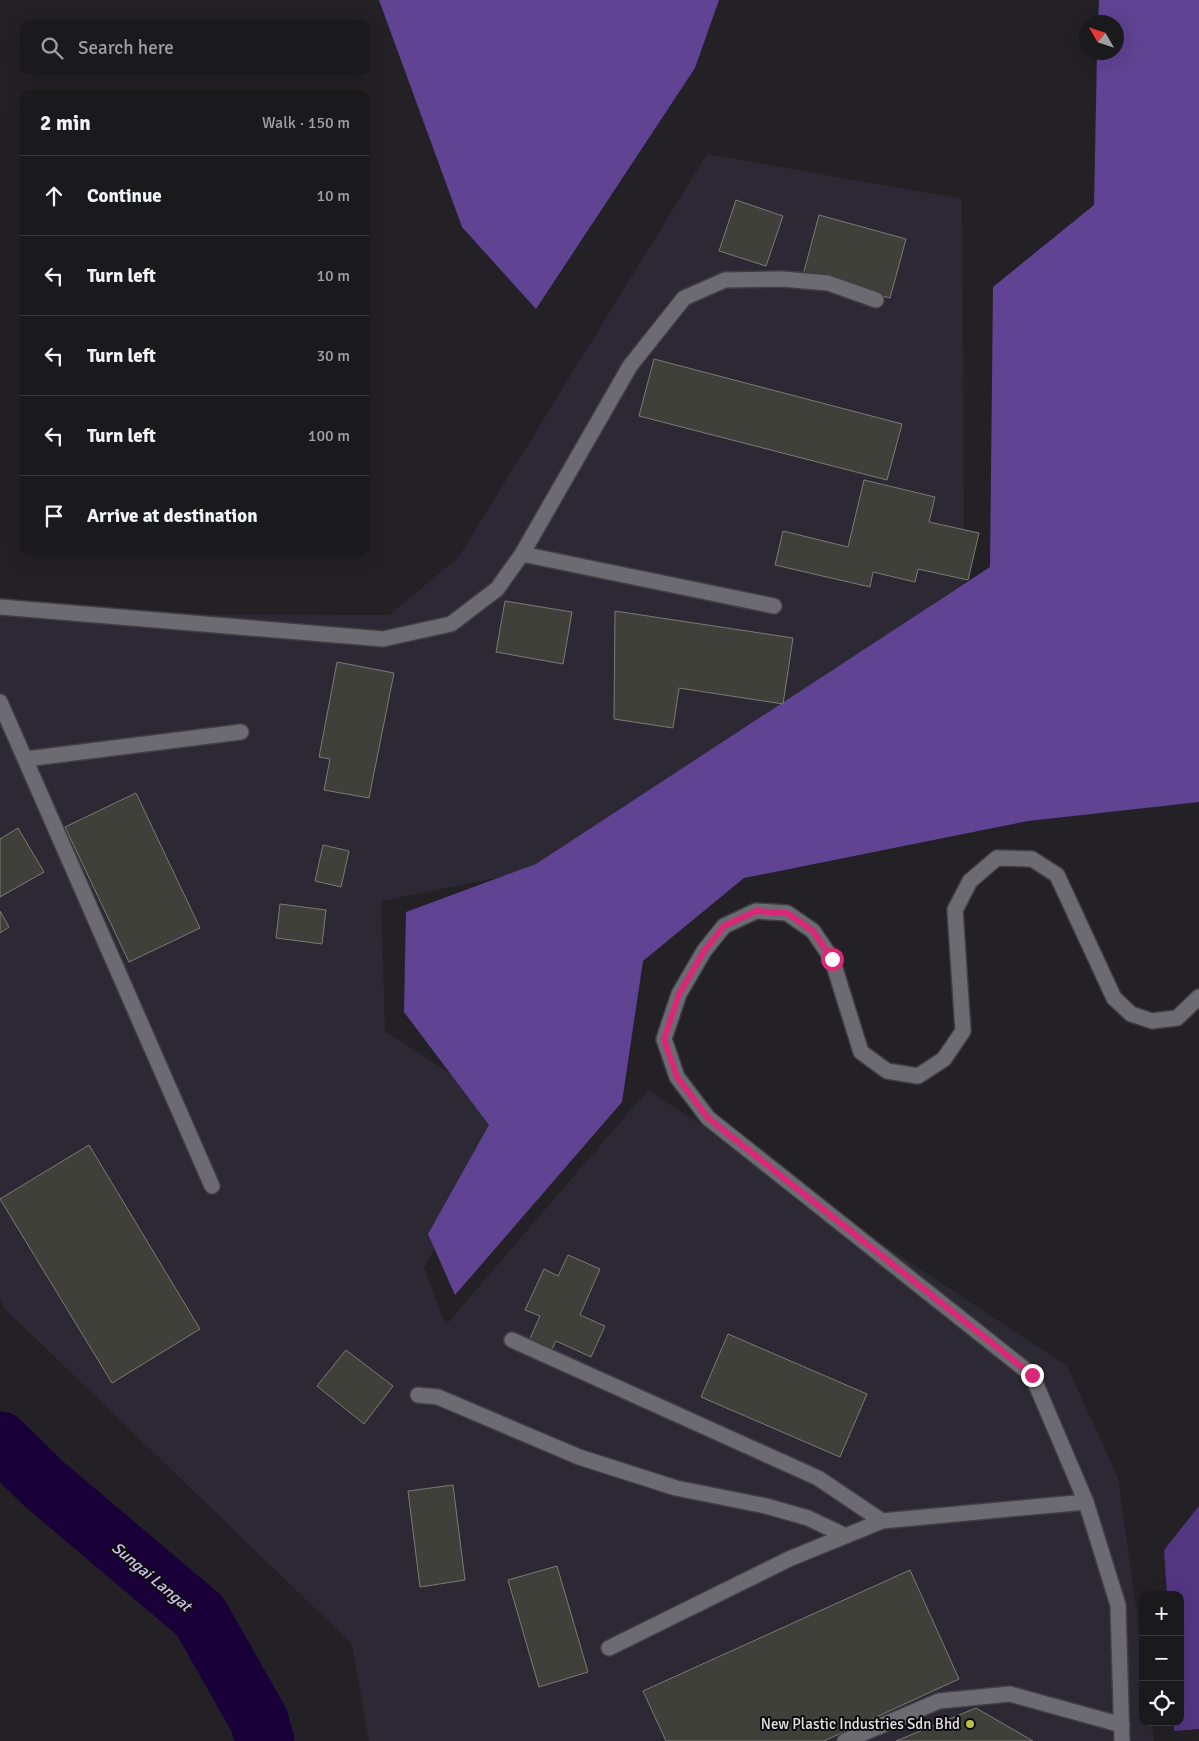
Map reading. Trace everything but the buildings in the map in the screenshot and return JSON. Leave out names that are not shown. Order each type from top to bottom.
[{"type":"lane","points":[[0,607],[384,639],[451,624],[498,588],[522,554],[630,366],[684,298],[725,280],[782,279],[828,283],[876,300]]},
{"type":"lane","points":[[522,554],[774,606]]},
{"type":"lane","points":[[0,702],[212,1186]]},
{"type":"lane","points":[[26,759],[242,732]]},
{"type":"lane","points":[[1122,1741],[1118,1605],[1086,1502],[1032,1375],[708,1118],[677,1077],[664,1039],[679,994],[704,951],[724,926],[756,911],[787,913],[813,931],[832,959],[861,1052],[887,1071],[918,1076],[944,1059],[964,1031],[955,910],[970,880],[997,858],[1032,859],[1058,875],[1114,998],[1131,1014],[1152,1021],[1177,1018],[1199,997]]},
{"type":"lane","points":[[512,1340],[818,1478],[882,1521]]},
{"type":"lane","points":[[418,1395],[438,1397],[579,1457],[676,1488],[766,1506],[808,1518],[846,1536]]},
{"type":"lane","points":[[609,1648],[789,1559],[882,1521],[1086,1502]]},
{"type":"lane","points":[[845,1741],[939,1701],[1010,1694],[1122,1724]]},
{"type":"shaded area","points":[[379,0],[719,0],[695,68],[536,309],[462,227]]},
{"type":"shaded area","points":[[1099,0],[1199,0],[1199,802],[1028,821],[744,878],[643,961],[622,1102],[455,1295],[428,1234],[489,1125],[404,1012],[406,912],[536,864],[990,567],[993,287],[1094,205],[1097,60],[1124,60],[1124,15],[1098,15]]},
{"type":"shaded area","points":[[707,154],[962,199],[964,583],[540,869],[381,901],[385,1031],[506,1110],[424,1268],[446,1325],[648,1090],[1067,1366],[1118,1478],[1139,1629],[1139,1726],[1152,1726],[1154,1741],[369,1741],[352,1644],[4,1308],[0,1299],[0,614],[389,615],[458,558]]},
{"type":"shaded area","points":[[1199,1506],[1199,1729],[1174,1731],[1174,1726],[1184,1726],[1184,1591],[1167,1591],[1164,1550]]},
{"type":"waterway","name":"Sungai Langat","points":[[0,1441],[44,1484],[200,1616],[259,1720],[265,1741]]},
{"type":"place","name":"New Plastic Industries Sdn Bhd","points":[[970,1724]]},
{"type":"route","points":[[832,959],[813,931],[787,913],[756,911],[724,926],[704,951],[679,994],[664,1039],[677,1077],[708,1118],[1032,1375]]}]
